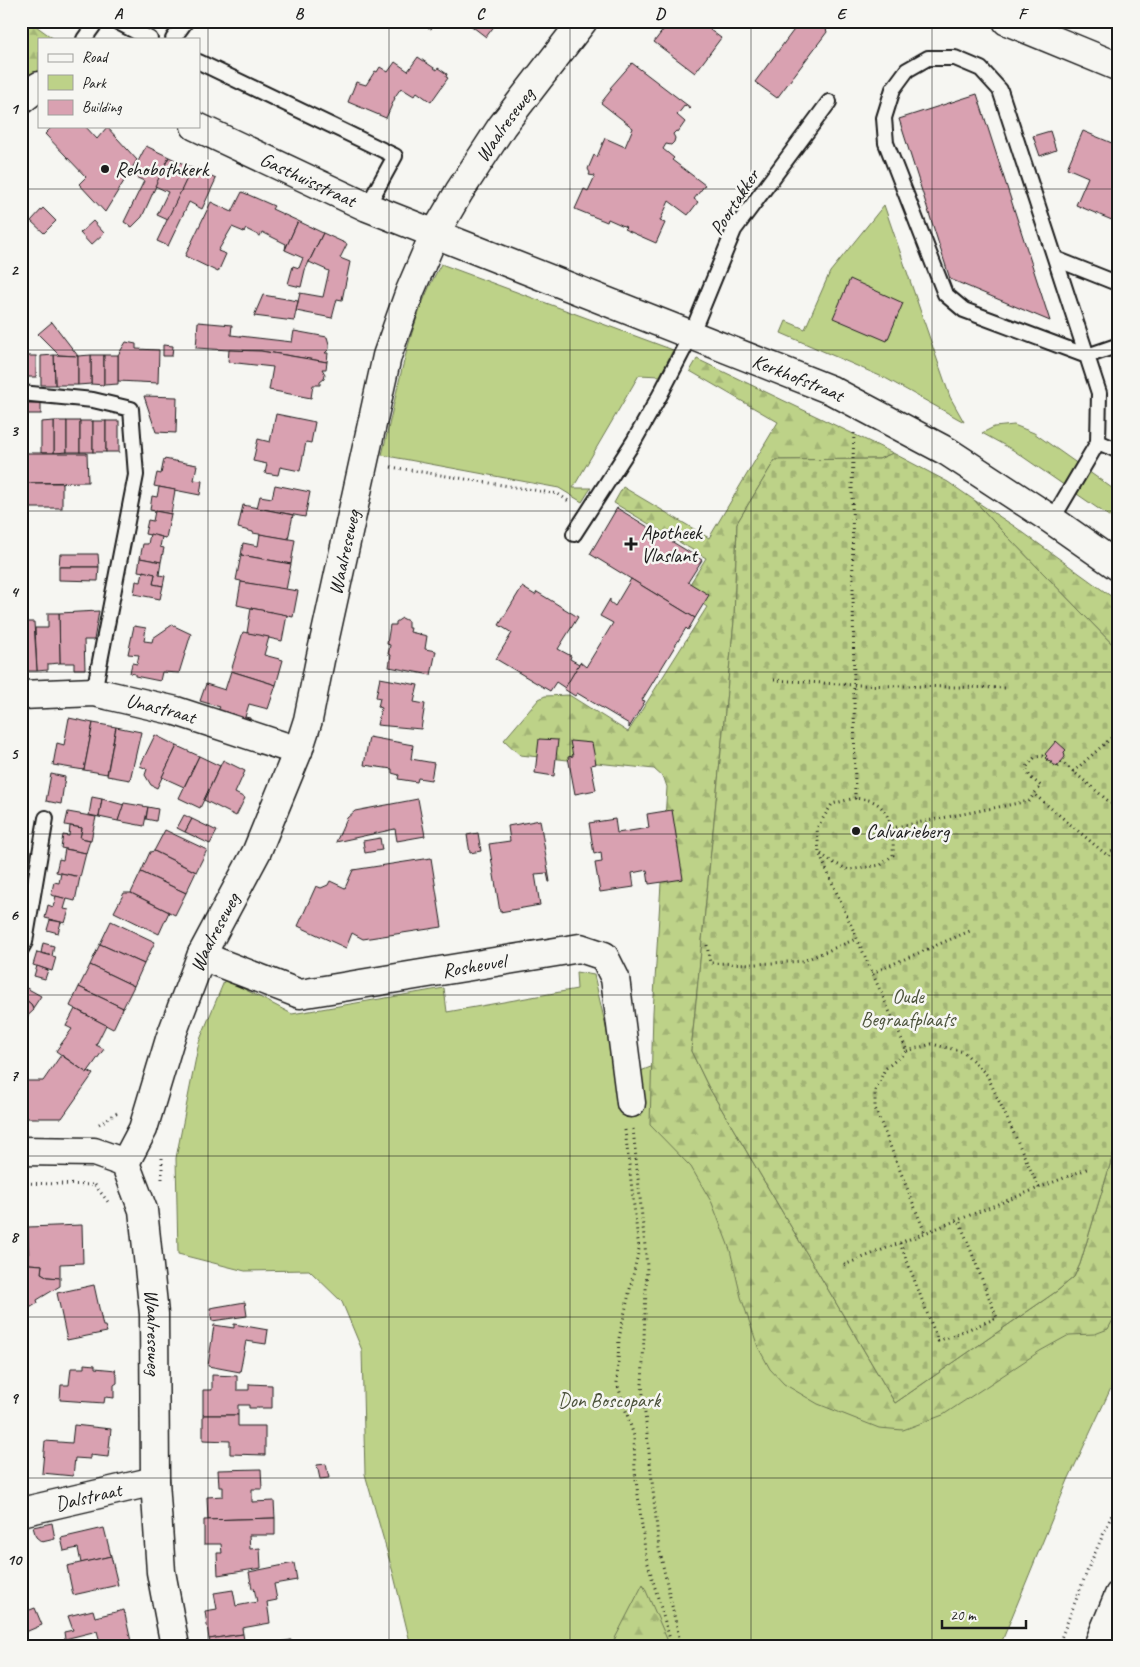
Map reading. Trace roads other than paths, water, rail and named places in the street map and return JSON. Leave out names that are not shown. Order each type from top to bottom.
[{"type":"street","name":"Waalreseweg","points":[[175,1646],[161,1572],[155,1482],[154,1314],[143,1210],[125,1163],[143,1129],[170,1039],[202,954],[257,851],[298,751],[308,720],[387,356],[410,291],[436,235],[459,192],[502,126],[582,21]]},
{"type":"street","points":[[1007,21],[1119,66]]},
{"type":"street","name":"Gasthuisstraat","points":[[199,128],[367,207],[436,235]]},
{"type":"street","name":"Kerkhofstraat","points":[[436,235],[831,390],[948,452],[1052,520],[1119,567]]},
{"type":"street","name":"Unastraat","points":[[21,695],[94,692],[176,711],[298,751]]},
{"type":"street","name":"Rosheuvel","points":[[202,954],[217,962],[300,994],[580,948],[604,956],[616,978],[628,1115]]},
{"type":"street","points":[[21,1151],[94,1152],[125,1163]]},
{"type":"street","name":"Dalstraat","points":[[21,1512],[155,1482]]},
{"type":"street","points":[[1098,1646],[1119,1595]]},
{"type":"lane","points":[[85,38],[97,21]]},
{"type":"lane","points":[[116,21],[148,38]]},
{"type":"lane","points":[[174,38],[186,21]]},
{"type":"lane","points":[[1052,520],[1098,442],[1100,393],[1088,356],[1056,259],[1000,90],[981,68],[955,58],[928,58],[907,70],[893,89],[884,118],[886,143],[945,294],[964,310],[1088,356],[1119,345]]},
{"type":"lane","points":[[200,62],[395,156],[367,207]]},
{"type":"lane","name":"Poortakker","points":[[574,534],[638,434],[660,395],[691,335],[734,230],[829,102]]},
{"type":"lane","points":[[1056,259],[1119,284]]},
{"type":"lane","points":[[21,393],[93,400],[131,409],[136,475],[94,692]]},
{"type":"lane","points":[[1098,442],[1119,451]]},
{"type":"lane","points":[[21,949],[25,942],[46,818]]},
{"type":"place","name":"Rehobothkerk","points":[[105,169]]},
{"type":"place","name":"Apotheek Vlaslant","points":[[631,544]]},
{"type":"place","name":"Calvarieberg","points":[[856,831]]},
{"type":"park label","name":"Oude Begraafplaats","points":[[908,1008]]},
{"type":"park label","name":"Don Boscopark","points":[[609,1400]]}]
